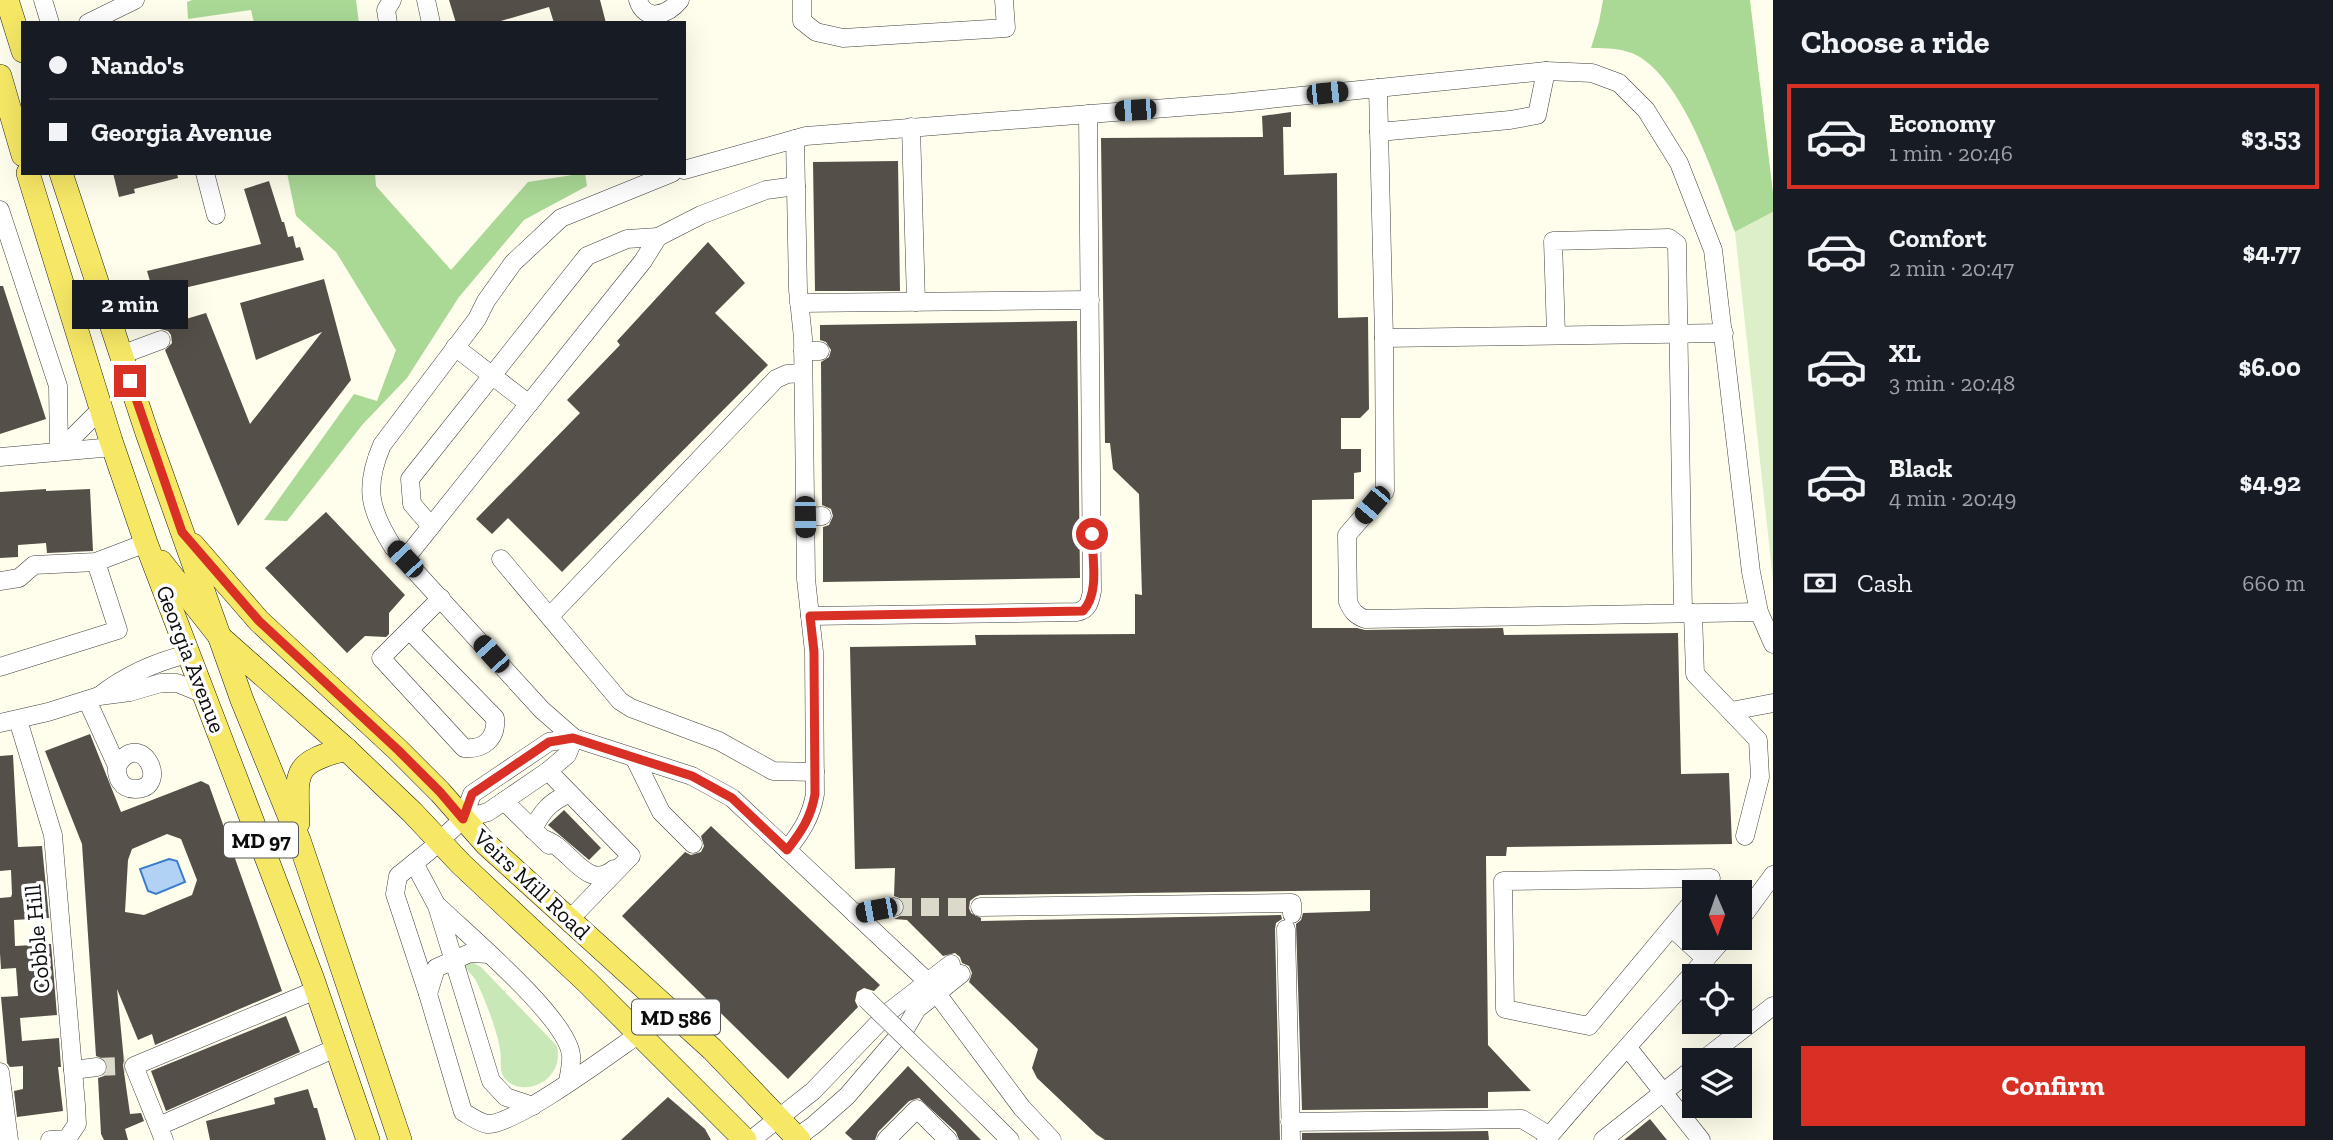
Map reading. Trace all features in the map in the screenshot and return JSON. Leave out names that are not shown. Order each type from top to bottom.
[{"type":"main road","points":[[7,0],[21,43]]},
{"type":"main road","points":[[0,76],[21,148]]},
{"type":"main road","name":"Georgia Avenue","points":[[29,175],[113,447],[146,542],[254,820],[368,1140]]},
{"type":"main road","name":"Georgia Avenue","points":[[62,175],[182,532],[242,700],[299,840],[400,1140]]},
{"type":"main road","name":"Veirs Mill Road","points":[[182,532],[259,621],[398,750],[486,844],[712,1049],[796,1139]]},
{"type":"main road","name":"Veirs Mill Road","points":[[146,542],[221,638],[346,749],[412,812],[439,842],[745,1140]]},
{"type":"main road","points":[[188,653],[224,678],[242,700]]},
{"type":"main road","points":[[299,840],[297,786],[301,771],[313,759],[346,749]]},
{"type":"street","points":[[43,0],[49,21]]},
{"type":"street","points":[[92,21],[135,0]]},
{"type":"street","points":[[388,21],[386,10],[392,0]]},
{"type":"street","points":[[426,0],[431,21]]},
{"type":"street","points":[[638,0],[645,12],[653,15],[674,8],[680,0]]},
{"type":"street","points":[[802,0],[802,21],[816,32],[843,38],[1006,28],[1004,0]]},
{"type":"street","points":[[1379,132],[1537,115],[1546,71]]},
{"type":"street","points":[[686,169],[806,136],[1231,103],[1546,71],[1592,73],[1619,83],[1646,110],[1679,163],[1713,250],[1751,572],[1759,612],[1773,644]]},
{"type":"street","points":[[1378,88],[1385,491],[1347,535],[1348,602],[1351,610],[1365,619],[1759,612]]},
{"type":"street","points":[[810,616],[1077,612],[1083,611],[1090,604],[1093,591],[1088,114]]},
{"type":"street","points":[[911,127],[916,302]]},
{"type":"street","points":[[787,850],[804,829],[812,813],[815,794],[814,652],[806,579],[814,516],[813,432],[803,373],[812,351],[799,303],[795,139]]},
{"type":"street","points":[[206,175],[216,215]]},
{"type":"street","points":[[666,175],[561,218],[513,263],[486,301],[477,319],[389,434],[373,465],[370,491],[380,527],[393,547],[542,710],[573,738],[692,776],[732,798],[933,989],[1022,1108],[1052,1140]]},
{"type":"street","points":[[431,526],[412,504],[410,479],[587,256],[627,239],[658,237],[701,215],[766,190],[796,186]]},
{"type":"street","points":[[0,210],[58,386],[59,451]]},
{"type":"street","points":[[405,559],[643,261],[658,237]]},
{"type":"street","points":[[1556,334],[1553,242],[1669,238],[1677,244],[1688,613],[1695,674],[1758,740],[1759,777],[1745,836]]},
{"type":"street","points":[[799,303],[1090,300]]},
{"type":"street","points":[[1384,338],[1724,333]]},
{"type":"street","points":[[121,355],[161,341]]},
{"type":"street","points":[[456,347],[529,404]]},
{"type":"street","points":[[550,616],[776,379],[787,374],[803,373]]},
{"type":"street","points":[[59,451],[101,409]]},
{"type":"street","points":[[0,457],[113,447]]},
{"type":"street","points":[[0,581],[19,578],[34,565],[96,562],[146,542]]},
{"type":"street","points":[[501,559],[611,692],[631,708],[719,741],[773,771],[815,772]]},
{"type":"street","points":[[0,667],[118,631],[96,562]]},
{"type":"street","points":[[409,630],[495,718],[494,732],[486,744],[472,749],[464,748],[381,658],[409,630],[441,598]]},
{"type":"street","points":[[93,698],[122,678],[165,659],[188,653]]},
{"type":"street","points":[[9,721],[161,683],[177,683],[204,694]]},
{"type":"street","points":[[93,698],[117,766]]},
{"type":"street","points":[[1731,711],[1773,703]]},
{"type":"street","name":"Cobble Hill","points":[[9,721],[53,835],[77,1124],[67,1139],[50,1140]]},
{"type":"street","points":[[573,738],[549,742],[472,794],[463,819],[398,876],[395,894],[463,1112],[486,1124],[506,1121],[533,1106],[639,1034]]},
{"type":"street","points":[[463,819],[488,812],[548,771],[568,755],[573,738]]},
{"type":"street","points":[[635,759],[661,812],[693,844]]},
{"type":"street","points":[[548,771],[631,856],[569,920]]},
{"type":"street","points":[[538,834],[540,814],[553,801],[571,797]]},
{"type":"street","points":[[538,834],[553,841],[586,872],[596,877],[606,876],[615,868],[616,859],[612,850],[582,820],[571,797]]},
{"type":"street","points":[[504,801],[597,892]]},
{"type":"street","points":[[414,863],[438,906],[491,1081],[506,1097],[533,1106]]},
{"type":"street","points":[[1752,904],[1773,875]]},
{"type":"street","points":[[1682,915],[1589,1026],[1505,1009],[1503,881],[1711,878],[1709,880]]},
{"type":"street","points":[[980,907],[1292,903],[1289,922],[1291,1140]]},
{"type":"street","points":[[438,906],[544,1010],[563,1034],[571,1054],[568,1082]]},
{"type":"street","points":[[855,914],[894,906]]},
{"type":"street","points":[[994,921],[1013,907]]},
{"type":"street","points":[[1672,928],[1706,959]]},
{"type":"street","points":[[1290,1122],[1522,1119],[1548,1138],[1714,950]]},
{"type":"street","points":[[428,994],[436,968],[470,953],[489,954]]},
{"type":"street","points":[[796,1139],[847,1096],[907,1026],[933,989],[956,969]]},
{"type":"street","points":[[316,989],[176,1043],[129,1066],[162,1133],[336,1048]]},
{"type":"street","points":[[751,1140],[813,1091],[890,1011],[933,989]]},
{"type":"street","points":[[866,999],[1010,1140]]},
{"type":"street","points":[[1719,1048],[1773,1006]]},
{"type":"street","points":[[1628,1048],[1701,1140]]},
{"type":"street","points":[[73,1070],[97,1068]]},
{"type":"street","points":[[0,1072],[9,1140]]},
{"type":"street","points":[[1603,1140],[1682,1077]]},
{"type":"street","points":[[886,1140],[917,1109],[948,1140]]},
{"type":"green space","points":[[356,0],[359,21],[254,21],[251,10],[188,19],[187,2]]},
{"type":"green space","points":[[1603,0],[1750,0],[1773,212],[1735,232],[1709,162],[1671,88],[1655,70],[1632,53],[1609,48],[1591,48]]},
{"type":"green space","points":[[287,175],[375,175],[376,186],[451,270],[528,182],[585,175],[587,186],[524,220],[459,297],[407,378],[363,424],[287,521],[264,520],[354,394],[377,401],[396,350],[336,252],[296,216]]},
{"type":"green space","points":[[1773,212],[1773,580],[1735,232]]},
{"type":"green space","points":[[466,963],[481,967],[557,1046],[556,1065],[550,1076],[539,1084],[520,1087],[513,1085],[503,1076],[501,1053],[494,1026],[476,981],[464,966]]},
{"type":"water","points":[[169,859],[177,861],[185,882],[156,894],[148,891],[140,869]]},
{"type":"building","points":[[449,0],[600,0],[605,21],[553,21],[549,7],[501,21],[455,21]]},
{"type":"building","points":[[1291,112],[1291,127],[1283,127],[1284,175],[1337,173],[1338,318],[1368,317],[1369,409],[1360,418],[1341,418],[1341,449],[1361,449],[1361,472],[1354,473],[1354,499],[1312,500],[1312,628],[1503,628],[1504,635],[1678,633],[1681,774],[1729,773],[1732,844],[1507,847],[1506,856],[1486,856],[1488,1045],[1531,1091],[1488,1092],[1488,1108],[1302,1110],[1296,924],[1303,913],[1370,911],[1370,890],[975,897],[970,901],[969,908],[981,921],[1281,915],[1282,919],[1276,923],[1275,929],[1280,1140],[1105,1140],[1037,1078],[1032,1068],[1038,1049],[969,982],[972,973],[969,966],[962,963],[955,953],[943,956],[907,920],[894,919],[902,915],[905,906],[902,899],[894,896],[895,868],[855,869],[850,647],[976,645],[975,635],[1135,634],[1135,594],[1142,595],[1139,494],[1113,469],[1110,443],[1105,443],[1101,138],[1263,137],[1262,116]]},
{"type":"building","points":[[898,161],[900,291],[815,291],[813,162]]},
{"type":"building","points":[[114,175],[177,175],[178,178],[134,189],[135,193],[119,197]]},
{"type":"building","points":[[269,181],[288,237],[293,236],[296,248],[300,247],[304,260],[154,295],[147,271],[261,244],[244,189]]},
{"type":"building","points":[[708,242],[745,283],[715,313],[768,365],[562,572],[508,518],[492,534],[476,519],[580,413],[567,400],[620,345],[617,341]]},
{"type":"building","points":[[324,279],[351,380],[238,526],[165,350],[172,343],[171,335],[168,331],[156,328],[206,313],[250,424],[322,332],[256,360],[240,303]]},
{"type":"building","points":[[0,286],[3,286],[46,419],[0,434]]},
{"type":"building","points":[[1077,321],[1080,578],[823,582],[823,527],[829,525],[833,516],[831,509],[822,505],[821,362],[829,357],[831,350],[826,342],[820,340],[820,325]]},
{"type":"building","points":[[90,489],[93,551],[47,553],[46,543],[18,545],[18,557],[0,558],[0,492]]},
{"type":"building","points":[[326,512],[405,595],[389,613],[389,634],[386,637],[365,636],[347,653],[265,568]]},
{"type":"building","points":[[90,734],[121,812],[201,781],[209,785],[282,991],[155,1045],[152,1034],[138,1040],[117,989],[130,1114],[141,1113],[144,1121],[125,1129],[128,1140],[104,1140],[101,1134],[98,1078],[104,1076],[108,1066],[106,1060],[96,1056],[82,844],[45,751]],"holes":[[[167,834],[181,839],[197,880],[192,895],[144,915],[125,912],[128,860],[132,849]]]},
{"type":"building","points":[[13,755],[18,847],[42,846],[49,918],[14,920],[15,946],[51,944],[57,1015],[20,1018],[22,1041],[59,1038],[61,1067],[58,1067],[63,1111],[17,1117],[14,1091],[23,1089],[23,1066],[10,1067],[7,1063],[1,997],[18,996],[16,968],[1,969],[0,953],[0,898],[11,897],[12,894],[11,870],[0,871],[0,756]]},
{"type":"building","points":[[564,810],[601,848],[589,860],[548,825]]},
{"type":"building","points":[[711,826],[880,985],[874,991],[864,988],[857,992],[855,1001],[858,1007],[788,1079],[622,916],[685,852],[691,855],[701,852],[704,846],[701,836]]},
{"type":"building","points":[[286,1016],[300,1052],[166,1111],[151,1071]]},
{"type":"building","points":[[908,1066],[981,1140],[959,1140],[956,1132],[919,1098],[909,1101],[878,1132],[875,1140],[853,1140],[845,1133]]},
{"type":"building","points":[[308,1089],[314,1108],[317,1108],[326,1140],[210,1140],[206,1121],[275,1104],[274,1098]]},
{"type":"building","points":[[668,1097],[705,1129],[711,1140],[621,1140]]},
{"type":"building","points":[[1650,1119],[1667,1140],[1624,1140]]},
{"type":"building","points":[[1488,1131],[1489,1140],[1302,1140],[1302,1133]]},
{"type":"tunnel","points":[[894,907],[980,907]]},
{"type":"tunnel","points":[[97,1067],[125,1066]]},
{"type":"route","points":[[130,381],[182,532],[259,621],[398,750],[463,819],[472,794],[549,742],[573,738],[692,776],[732,798],[787,850],[804,829],[812,813],[815,794],[814,652],[810,616],[1083,611],[1090,604],[1093,591],[1092,534]]}]
